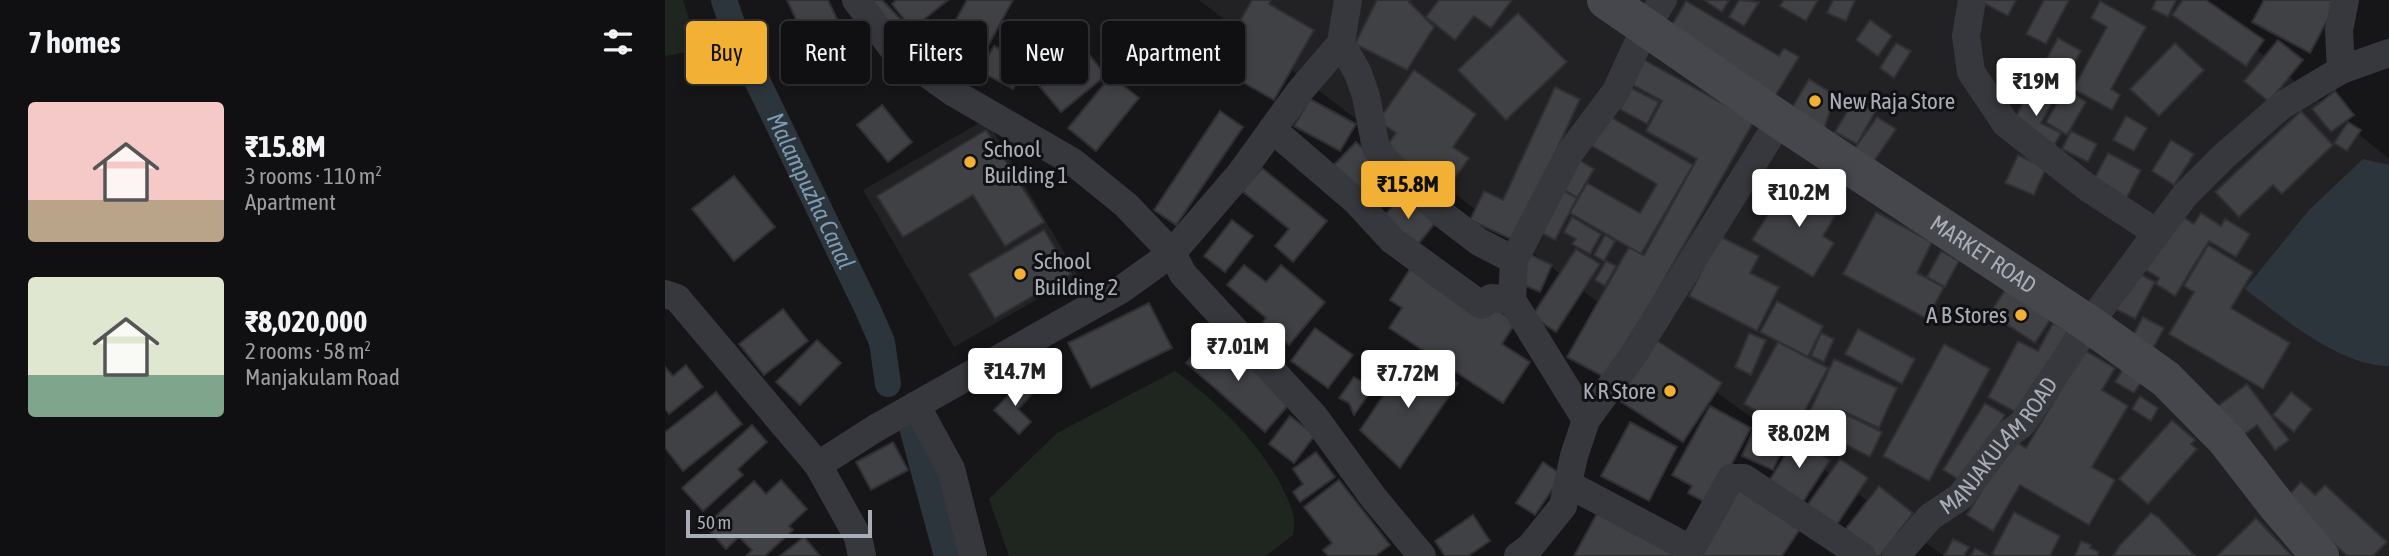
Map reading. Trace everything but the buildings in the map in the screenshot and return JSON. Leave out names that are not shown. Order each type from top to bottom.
[{"type":"main road","name":"MARKET ROAD","points":[[1606,0],[1654,14],[1780,120],[2089,324],[2166,379],[2226,440],[2320,556]]},
{"type":"street","points":[[856,0],[894,50],[954,93],[1073,162],[1126,205],[1172,253],[1183,274],[1314,416],[1373,497],[1422,556]]},
{"type":"street","points":[[818,465],[916,405],[1122,289],[1172,253],[1240,174],[1300,91],[1341,43],[1348,0]]},
{"type":"street","points":[[1972,0],[1966,36],[1971,72],[2006,124],[2088,188],[2157,233]]},
{"type":"street","points":[[2341,70],[2339,30],[2345,0]]},
{"type":"street","points":[[1586,420],[1512,300],[1514,260],[1569,154],[1616,90],[1654,14]]},
{"type":"street","points":[[1341,43],[1358,72],[1366,96],[1376,148],[1387,162],[1445,216],[1479,242],[1514,260]]},
{"type":"street","name":"MANJAKULAM ROAD","points":[[1896,556],[1930,517],[1960,497],[2006,436],[2022,424],[2089,324],[2185,195],[2281,106],[2341,70],[2389,53]]},
{"type":"street","points":[[1518,556],[1530,547],[1563,506],[1586,420],[1632,357],[1780,120]]},
{"type":"street","points":[[1272,129],[1356,202],[1392,240],[1446,281],[1481,305],[1492,298],[1512,300]]},
{"type":"street","points":[[665,294],[677,298],[818,465],[858,537],[862,556]]},
{"type":"street","points":[[916,405],[951,469],[973,556]]},
{"type":"street","points":[[1568,484],[1683,545],[1693,546],[1731,478],[1744,478],[1862,556]]},
{"type":"shaded area","points":[[665,0],[683,0],[690,21],[686,21],[686,52],[665,56]]},
{"type":"shaded area","points":[[1199,0],[2191,0],[2238,34],[2389,159],[2389,556],[1944,556],[1723,397],[1245,35],[1245,21],[1227,21]]},
{"type":"shaded area","points":[[986,119],[1078,276],[954,347],[863,190]]},
{"type":"shaded area","points":[[2363,159],[2389,165],[2389,366],[2370,364],[2332,349],[2294,326],[2245,289],[2309,210]]},
{"type":"shaded area","points":[[1175,371],[1228,416],[1260,452],[1293,513],[1293,535],[1266,556],[1009,556],[989,499],[1057,433]]},
{"type":"waterway","name":"Malampuzha Canal","points":[[724,0],[738,41],[882,342],[888,384]]},
{"type":"waterway","name":"Malampuzha Canal","points":[[913,431],[947,556]]},
{"type":"place","name":"New Raja Store","points":[[1815,101]]},
{"type":"place","name":"School Building 1","points":[[970,162]]},
{"type":"place","name":"School Building 2","points":[[1020,274]]},
{"type":"place","name":"A B Stores","points":[[2021,315]]},
{"type":"place","name":"K R Store","points":[[1670,391]]}]
